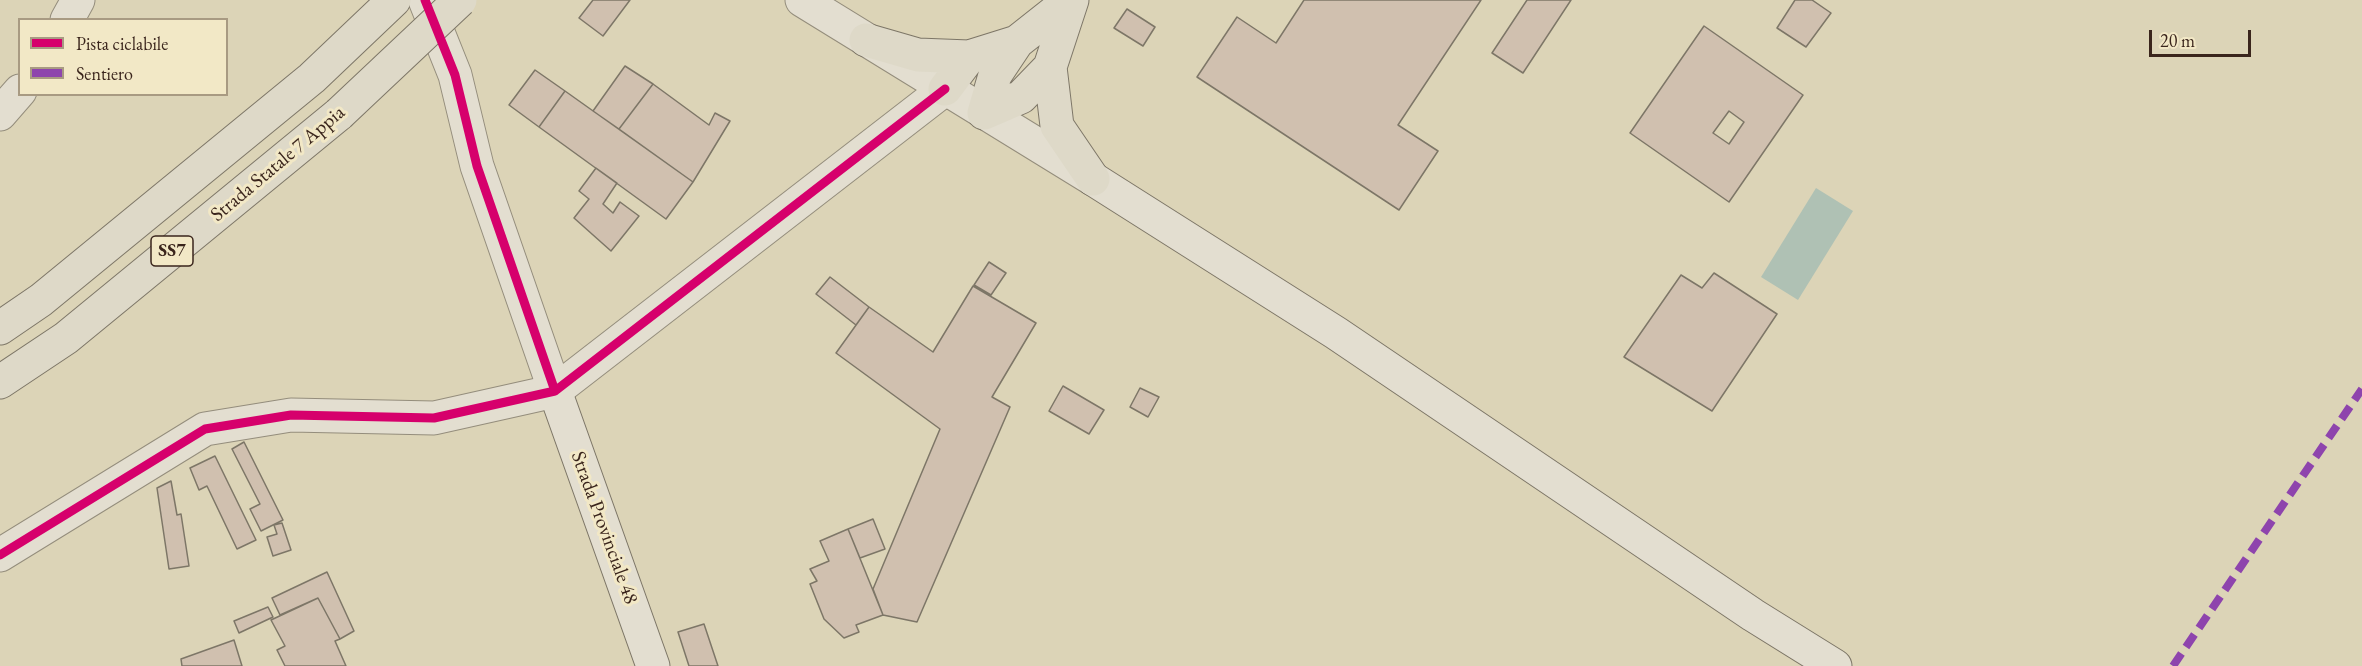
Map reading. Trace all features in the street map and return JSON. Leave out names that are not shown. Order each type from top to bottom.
[{"type":"highway","name":"SS7","points":[[0,328],[41,300],[312,78],[394,0]]},
{"type":"highway","name":"Strada Statale 7 Appia","points":[[0,382],[66,338],[339,114],[460,0]]},
{"type":"highway","points":[[984,113],[995,75],[1017,42],[1071,0]]},
{"type":"highway","points":[[1071,0],[1050,67],[1057,126],[1093,179]]},
{"type":"highway","points":[[866,40],[918,55],[969,57],[1017,42]]},
{"type":"highway","points":[[945,89],[969,57]]},
{"type":"highway","points":[[984,113],[1021,97],[1050,67]]},
{"type":"street","points":[[68,18],[78,0]]},
{"type":"street","name":"Strada Provinciale 48","points":[[425,0],[455,75],[477,166],[653,666]]},
{"type":"street","points":[[801,0],[1093,179],[1336,333],[1754,615],[1835,666]]},
{"type":"street","points":[[0,555],[205,429],[291,415],[434,418],[555,391],[945,89]]},
{"type":"street","points":[[0,114],[18,93]]},
{"type":"shaded area","points":[[1816,188],[1853,211],[1798,300],[1761,277]]},
{"type":"building","points":[[593,0],[630,0],[603,36],[579,18]]},
{"type":"building","points":[[1304,0],[1481,0],[1398,125],[1438,151],[1399,210],[1197,77],[1237,17],[1276,43]]},
{"type":"building","points":[[1527,0],[1571,0],[1523,73],[1492,53]]},
{"type":"building","points":[[1795,0],[1812,0],[1831,13],[1806,47],[1777,28]]},
{"type":"building","points":[[1127,9],[1155,27],[1143,46],[1114,28]]},
{"type":"building","points":[[1704,26],[1803,95],[1729,202],[1630,133]],"holes":[[[1729,111],[1744,122],[1729,144],[1713,133]]]},
{"type":"building","points":[[625,66],[653,84],[619,129],[593,111]]},
{"type":"building","points":[[535,70],[565,91],[539,127],[509,105]]},
{"type":"building","points":[[653,84],[709,125],[715,113],[730,121],[693,182],[619,129]]},
{"type":"building","points":[[565,91],[693,182],[666,219],[539,127]]},
{"type":"building","points":[[596,168],[617,183],[603,204],[613,213],[620,202],[639,216],[611,251],[574,218],[589,199],[579,191]]},
{"type":"building","points":[[989,262],[1006,273],[991,295],[974,285]]},
{"type":"building","points":[[1714,273],[1777,314],[1712,411],[1624,357],[1681,275],[1702,288]]},
{"type":"building","points":[[830,277],[869,307],[856,325],[816,294]]},
{"type":"building","points":[[973,286],[1036,323],[992,397],[1010,407],[917,622],[883,615],[873,589],[940,429],[836,353],[869,307],[933,352]]},
{"type":"building","points":[[1063,386],[1104,410],[1089,434],[1049,411]]},
{"type":"building","points":[[1140,388],[1159,397],[1148,417],[1130,407]]},
{"type":"building","points":[[244,442],[283,520],[261,531],[250,509],[260,504],[232,449]]},
{"type":"building","points":[[215,456],[256,540],[237,549],[207,486],[199,490],[190,468]]},
{"type":"building","points":[[171,481],[177,515],[181,514],[189,566],[169,569],[157,488]]},
{"type":"building","points":[[873,519],[885,549],[860,558],[848,529]]},
{"type":"building","points":[[282,523],[291,550],[273,556],[267,537],[277,534],[274,525]]},
{"type":"building","points":[[848,529],[883,615],[856,625],[859,632],[844,638],[824,619],[810,584],[817,581],[810,569],[829,561],[820,541]]},
{"type":"building","points":[[327,572],[354,631],[340,639],[318,598],[280,615],[272,598]]},
{"type":"building","points":[[318,598],[340,639],[335,641],[346,666],[285,666],[277,650],[285,646],[271,620]]},
{"type":"building","points":[[268,607],[273,617],[239,633],[234,621]]},
{"type":"building","points":[[704,624],[718,666],[689,666],[678,632]]},
{"type":"building","points":[[234,640],[242,666],[182,666],[181,659]]},
{"type":"marked path","points":[[2173,666],[2362,389]]},
{"type":"cycle path","points":[[425,0],[455,75],[477,166],[555,391]]},
{"type":"cycle path","points":[[0,555],[205,429],[291,415],[434,418],[555,391],[945,89]]}]
